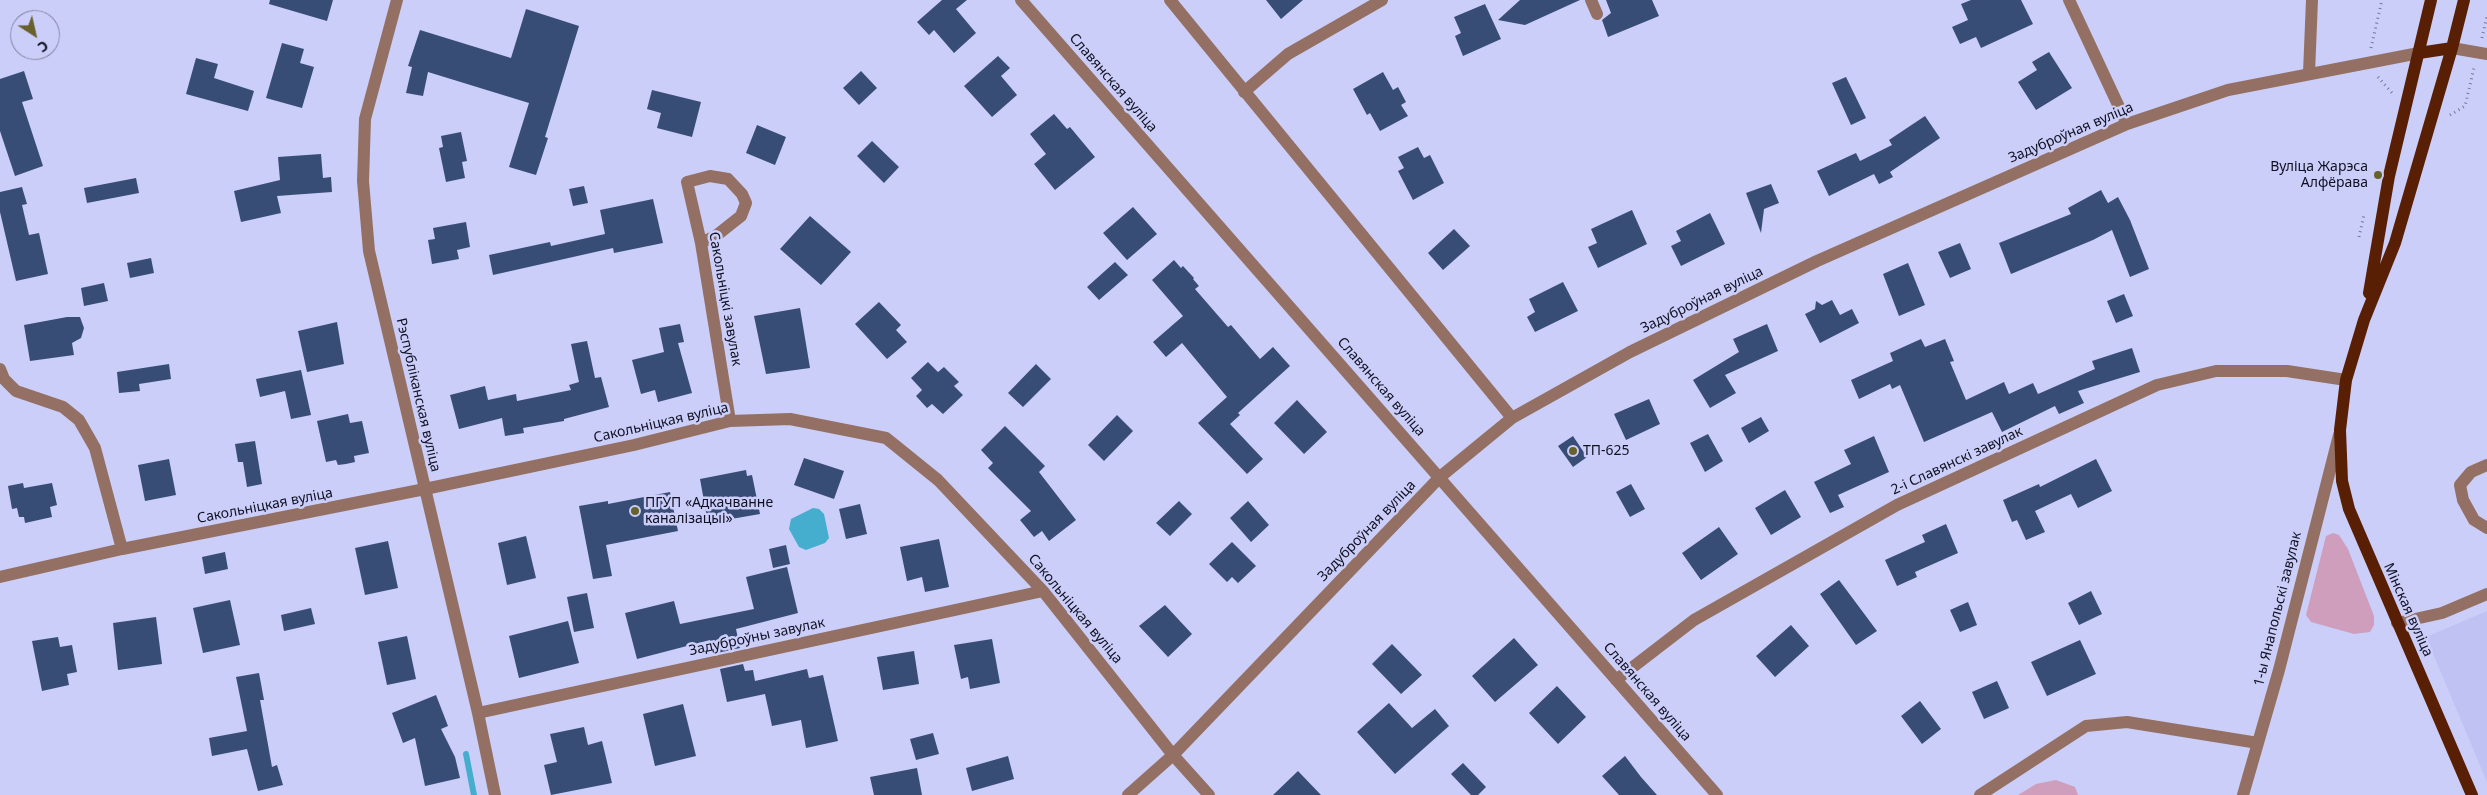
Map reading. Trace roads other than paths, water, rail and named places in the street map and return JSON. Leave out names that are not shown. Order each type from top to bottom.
[{"type":"main road","points":[[2364,320],[2389,176],[2431,0]]},
{"type":"main road","points":[[2364,320],[2395,243],[2452,48],[2464,0]]},
{"type":"main road","points":[[2419,53],[2452,48]]},
{"type":"main road","name":"Мінская вуліца","points":[[2364,320],[2346,380],[2340,430],[2342,481],[2349,509],[2472,795]]},
{"type":"street","name":"Рэспубліканская вуліца","points":[[397,0],[365,119],[363,180],[369,252],[478,713],[495,795]]},
{"type":"street","name":"Славянская вуліца","points":[[1021,0],[1717,795]]},
{"type":"street","points":[[1170,0],[1512,418]]},
{"type":"street","points":[[1244,92],[1288,54],[1382,0]]},
{"type":"street","points":[[1591,0],[1597,14]]},
{"type":"street","points":[[2069,0],[2127,124]]},
{"type":"street","points":[[2309,73],[2312,0]]},
{"type":"street","points":[[2452,48],[2483,53]]},
{"type":"street","name":"Задуброўная вуліца","points":[[1128,795],[1173,755],[1440,477],[1512,418],[1630,352],[1817,261],[2127,124],[2228,90],[2419,53]]},
{"type":"street","name":"Сакольніцкі завулак","points":[[701,244],[717,235],[741,216],[746,203],[742,194],[728,179],[710,176],[687,182],[701,244],[730,421]]},
{"type":"street","points":[[0,369],[4,379],[16,391],[63,408],[79,420],[95,448],[122,549]]},
{"type":"street","name":"2-і Славянскі завулак","points":[[1616,680],[1694,620],[1897,505],[2157,385],[2216,371],[2287,371],[2346,380]]},
{"type":"street","name":"Сакольніцкая вуліца","points":[[0,576],[122,549],[425,490],[634,445],[730,421],[790,419],[886,438],[938,480],[1043,591],[1173,755],[1209,795]]},
{"type":"street","name":"1-ы Янапольскі завулак","points":[[2243,795],[2340,430]]},
{"type":"street","points":[[2487,465],[2471,472],[2460,485],[2463,500],[2474,520],[2487,528]]},
{"type":"street","name":"Задуброўны завулак","points":[[478,713],[1043,591]]},
{"type":"street","points":[[2397,623],[2442,613],[2487,594]]},
{"type":"street","points":[[1980,795],[2086,726],[2127,722],[2258,743]]},
{"type":"waterway","points":[[466,754],[474,795]]},
{"type":"place","name":"Вуліца Жарэса Алфёрава","points":[[2378,175]]},
{"type":"place","name":"ТП-625","points":[[1573,451]]},
{"type":"place","name":"ПГУП «Адкачванне каналізацыі»","points":[[635,511]]}]
